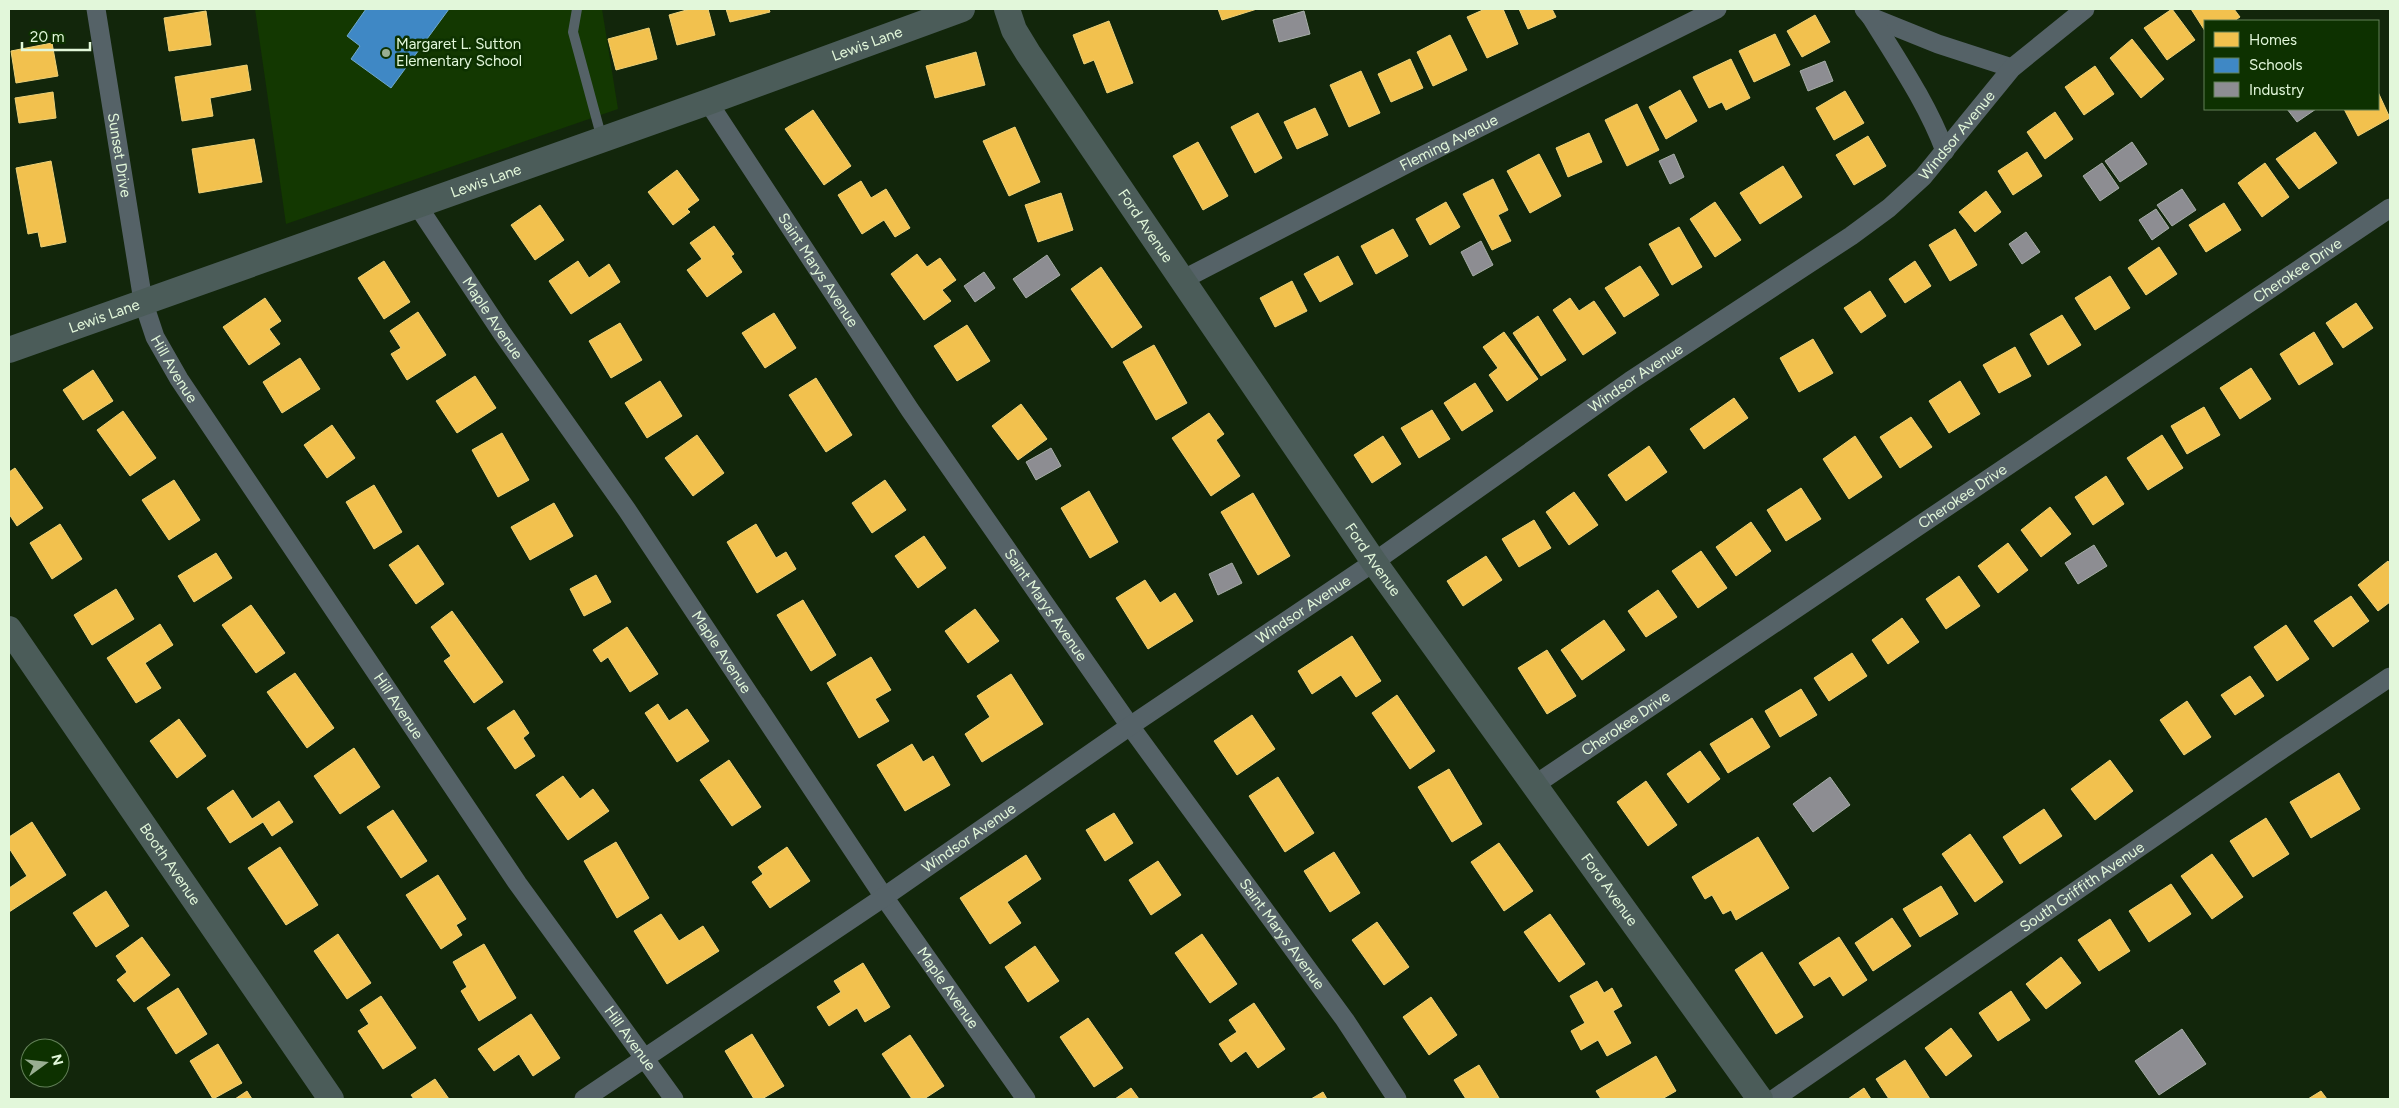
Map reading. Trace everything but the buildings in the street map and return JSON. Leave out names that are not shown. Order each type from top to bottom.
[{"type":"street","name":"Sunset Drive","points":[[96,9],[143,301]]},
{"type":"street","name":"Lewis Lane","points":[[9,350],[602,140],[962,9]]},
{"type":"street","name":"Ford Avenue","points":[[1007,9],[1014,30],[1028,53],[1374,562],[1533,786],[1760,1099]]},
{"type":"street","name":"Fleming Avenue","points":[[1182,280],[1416,159],[1717,9]]},
{"type":"street","name":"Windsor Avenue","points":[[584,1099],[884,897],[1130,726],[1374,562],[1630,381],[1851,236],[1909,190],[1945,152],[2012,68],[2085,9]]},
{"type":"street","points":[[1868,13],[1938,44],[2012,68]]},
{"type":"street","points":[[1868,13],[1915,88],[1935,126],[1945,152]]},
{"type":"street","name":"Saint Marys Avenue","points":[[708,102],[910,410],[1130,726],[1345,1020],[1397,1099]]},
{"type":"street","name":"Maple Avenue","points":[[417,205],[502,333],[627,510],[884,897],[1026,1099]]},
{"type":"street","name":"Cherokee Drive","points":[[1533,786],[2390,208]]},
{"type":"street","name":"Hill Avenue","points":[[143,301],[155,338],[179,379],[518,884],[674,1099]]},
{"type":"street","name":"Booth Avenue","points":[[9,629],[331,1099]]},
{"type":"street","name":"South Griffith Avenue","points":[[1774,1099],[2272,756],[2390,677]]},
{"type":"lane","points":[[577,9],[573,32],[602,140]]},
{"type":"shaded area","points":[[255,9],[602,9],[618,109],[286,224]]},
{"type":"place","name":"Margaret L. Sutton Elementary School","points":[[386,53]]}]
